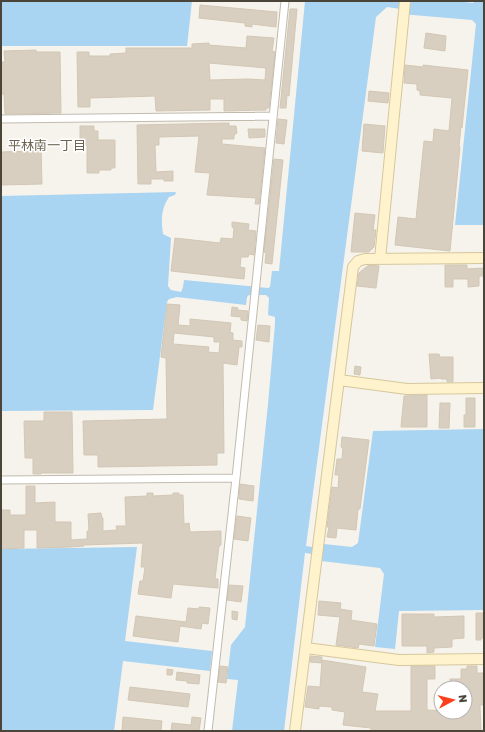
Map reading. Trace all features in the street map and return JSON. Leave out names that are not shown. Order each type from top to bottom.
[{"type":"street","points":[[208,731],[286,1]]},
{"type":"street","points":[[380,259],[405,1]]},
{"type":"street","points":[[1,119],[273,116]]},
{"type":"street","points":[[295,731],[353,267],[361,260],[484,258]]},
{"type":"street","points":[[339,380],[407,389],[484,388]]},
{"type":"street","points":[[1,480],[236,478]]},
{"type":"street","points":[[306,648],[398,660],[484,659]]},
{"type":"water","points":[[1,1],[192,1],[187,46],[1,46]]},
{"type":"water","points":[[305,1],[456,1],[473,3],[475,1],[484,1],[484,225],[455,225],[476,24],[472,20],[401,14],[401,9],[387,7],[376,17],[306,546],[312,547],[324,544],[352,547],[358,543],[373,431],[484,429],[484,610],[399,611],[395,649],[375,647],[384,574],[380,568],[321,561],[312,554],[305,553],[284,731],[232,731],[238,680],[227,679],[231,645],[245,627],[275,324],[275,317],[268,315],[269,298],[266,295],[249,295],[247,297],[246,305],[177,297],[169,299],[167,302],[153,410],[1,411],[1,196],[176,192],[175,195],[169,197],[166,201],[162,219],[163,234],[171,238],[168,286],[171,290],[181,292],[184,280],[270,287],[272,271],[279,271]]},
{"type":"water","points":[[137,547],[125,641],[212,651],[210,671],[123,661],[114,731],[1,731],[1,549]]},
{"type":"building","points":[[200,5],[277,12],[276,27],[252,24],[252,27],[245,26],[245,23],[199,18]]},
{"type":"building","points":[[290,9],[297,9],[289,96],[287,95],[286,108],[280,108]]},
{"type":"building","points":[[426,33],[446,36],[445,51],[424,48]]},
{"type":"building","points":[[247,36],[274,38],[272,51],[275,52],[269,108],[266,108],[266,110],[224,111],[224,99],[210,99],[210,110],[156,111],[155,96],[90,98],[90,107],[78,107],[77,52],[89,52],[89,56],[110,56],[110,54],[126,53],[126,48],[192,48],[192,44],[209,43],[209,45],[246,48]],"holes":[[[209,63],[266,68],[265,80],[210,80]]]},
{"type":"building","points":[[36,50],[36,52],[60,52],[61,113],[5,114],[4,94],[1,94],[1,62],[5,62],[4,51]]},
{"type":"building","points":[[405,65],[423,67],[423,65],[468,70],[459,146],[450,251],[395,245],[398,217],[416,219],[424,141],[433,142],[434,129],[449,131],[452,98],[420,95],[420,91],[417,90],[417,84],[404,83]]},
{"type":"building","points":[[369,91],[389,93],[388,103],[368,101]]},
{"type":"building","points":[[278,119],[287,120],[284,144],[276,143]]},
{"type":"building","points":[[229,123],[229,126],[236,126],[237,133],[234,135],[234,139],[222,139],[222,144],[265,148],[259,204],[255,204],[256,198],[207,195],[210,173],[195,172],[199,136],[159,137],[159,145],[155,145],[156,172],[173,171],[173,181],[151,179],[151,184],[138,184],[137,125]]},
{"type":"building","points":[[364,124],[385,126],[383,153],[362,151]]},
{"type":"building","points":[[80,126],[94,126],[94,131],[98,131],[98,140],[115,140],[115,168],[111,168],[111,170],[99,170],[99,173],[87,173],[87,145],[80,146]]},
{"type":"building","points":[[248,129],[265,129],[265,137],[249,138]]},
{"type":"building","points":[[33,148],[41,148],[42,184],[1,185],[1,152],[33,151]]},
{"type":"building","points":[[274,159],[283,160],[272,264],[265,263],[266,253],[264,252]]},
{"type":"building","points":[[355,213],[375,215],[373,230],[376,230],[374,247],[369,252],[351,252]]},
{"type":"building","points":[[232,222],[249,224],[248,230],[256,231],[254,255],[249,254],[248,257],[241,257],[240,267],[245,268],[244,279],[171,271],[175,238],[220,243],[221,238],[233,239],[234,228],[232,227]]},
{"type":"building","points":[[368,265],[379,266],[376,288],[357,286],[359,273],[368,267]]},
{"type":"building","points":[[445,265],[467,265],[467,269],[484,268],[484,276],[479,276],[479,286],[468,287],[468,279],[453,279],[453,287],[445,287]]},
{"type":"building","points":[[167,304],[180,305],[178,325],[190,326],[190,319],[231,323],[230,332],[233,333],[233,340],[242,341],[242,347],[239,347],[237,365],[223,363],[224,453],[217,453],[217,465],[98,467],[98,455],[84,455],[83,421],[167,419],[166,358],[161,357]],"holes":[[[174,333],[214,337],[214,342],[220,342],[219,353],[208,352],[209,347],[173,344]]]},
{"type":"building","points":[[232,307],[238,308],[237,310],[248,311],[247,321],[241,320],[241,317],[231,316]]},
{"type":"building","points":[[258,325],[270,326],[269,342],[256,340]]},
{"type":"building","points":[[429,354],[439,354],[440,357],[453,357],[453,382],[447,382],[447,379],[441,378],[431,379]]},
{"type":"building","points":[[355,366],[361,367],[360,375],[354,374]]},
{"type":"building","points":[[427,395],[427,427],[401,427],[404,396]]},
{"type":"building","points":[[466,398],[475,398],[475,427],[464,427]]},
{"type":"building","points":[[440,403],[450,403],[449,428],[439,428]]},
{"type":"building","points":[[44,412],[72,412],[73,473],[33,474],[33,458],[25,458],[24,421],[44,421]]},
{"type":"building","points":[[342,437],[369,440],[356,530],[337,528],[336,538],[327,537],[329,527],[327,527],[332,487],[338,488],[339,475],[335,475],[337,459],[342,459]]},
{"type":"building","points":[[240,484],[254,486],[253,501],[239,499]]},
{"type":"building","points":[[26,486],[35,486],[35,503],[55,502],[55,522],[71,522],[71,540],[87,539],[87,531],[89,531],[88,514],[101,513],[103,518],[103,531],[117,530],[116,526],[126,526],[125,497],[147,496],[147,493],[153,493],[153,496],[173,495],[173,493],[183,495],[184,524],[189,523],[190,532],[221,531],[221,545],[219,546],[215,579],[218,579],[218,588],[173,584],[171,598],[138,594],[140,581],[143,581],[145,567],[141,567],[143,543],[37,548],[37,530],[24,530],[24,548],[1,549],[1,510],[10,510],[10,515],[26,515]]},
{"type":"building","points":[[237,516],[251,518],[248,541],[234,539]]},
{"type":"building","points":[[229,585],[243,586],[241,602],[227,600]]},
{"type":"building","points":[[319,601],[341,603],[340,609],[352,611],[351,620],[377,624],[374,646],[359,644],[358,648],[336,645],[340,617],[318,615]]},
{"type":"building","points":[[199,607],[210,608],[208,624],[202,623],[201,629],[180,626],[178,642],[133,636],[136,616],[186,622],[188,608],[199,609]]},
{"type":"building","points":[[232,611],[238,612],[237,620],[232,619]]},
{"type":"building","points":[[476,613],[484,613],[484,638],[481,638],[481,640],[476,640]]},
{"type":"building","points":[[402,614],[434,614],[434,617],[464,616],[464,638],[452,639],[452,647],[434,648],[434,652],[427,653],[427,646],[402,646]]},
{"type":"building","points":[[311,656],[322,657],[321,663],[310,662]]},
{"type":"building","points":[[322,660],[366,667],[362,692],[378,694],[375,711],[411,711],[411,666],[435,666],[435,679],[427,679],[427,710],[433,710],[433,720],[473,720],[473,680],[450,679],[461,679],[461,669],[467,669],[467,666],[477,666],[477,673],[484,673],[484,705],[480,705],[481,731],[371,731],[371,728],[343,725],[345,712],[332,710],[332,707],[319,706],[319,709],[305,707],[308,686],[320,687]]},
{"type":"building","points":[[220,666],[228,667],[226,683],[218,682]]},
{"type":"building","points":[[167,669],[173,670],[172,675],[167,675]]},
{"type":"building","points":[[177,672],[200,675],[199,684],[176,680]]},
{"type":"building","points":[[130,687],[190,694],[188,707],[128,700]]},
{"type":"building","points":[[123,717],[162,721],[161,731],[122,731]]},
{"type":"building","points":[[192,717],[201,718],[199,731],[171,731],[172,723],[191,725]]},
{"type":"district","name":"平林南一丁目","points":[[47,145]]}]
